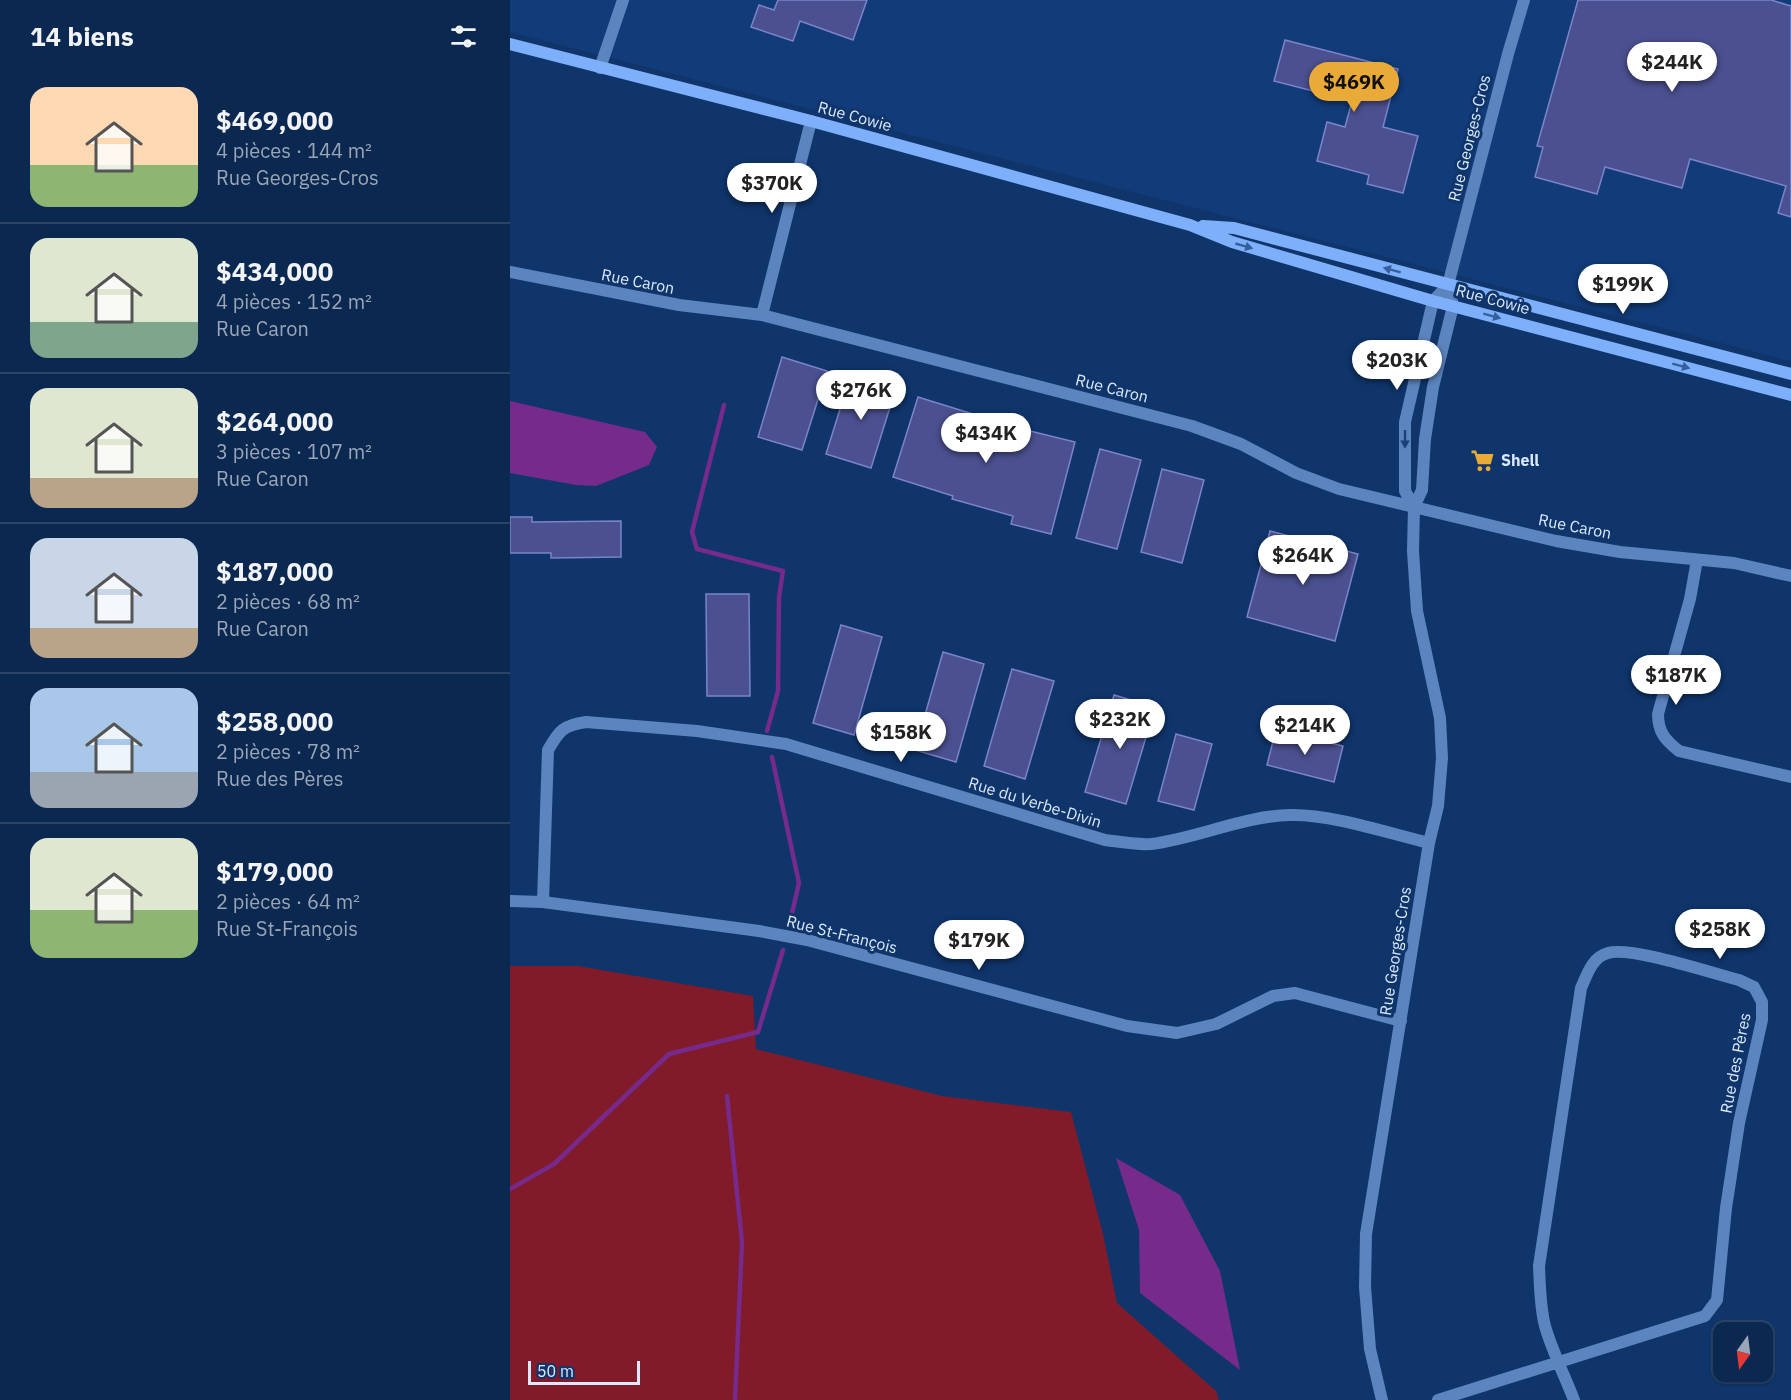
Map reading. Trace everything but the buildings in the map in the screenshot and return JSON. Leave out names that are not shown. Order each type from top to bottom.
[{"type":"main road","name":"Rue Cowie","points":[[510,44],[811,121],[1190,225],[1232,242],[1433,301],[1791,395]]},
{"type":"main road","name":"Rue Cowie","points":[[1190,225],[1234,228],[1791,374]]},
{"type":"street","points":[[600,68],[623,0]]},
{"type":"street","name":"Rue Georges-Cros","points":[[1381,1395],[1370,1349],[1365,1287],[1366,1234],[1429,843],[1438,806],[1442,758],[1440,718],[1418,611],[1413,550],[1414,507],[1422,490],[1430,406],[1453,306],[1448,285],[1524,0]]},
{"type":"street","points":[[762,315],[811,121]]},
{"type":"street","name":"Rue Caron","points":[[510,272],[679,305],[762,315],[1192,426],[1241,444],[1296,472],[1339,489],[1556,541],[1620,552],[1734,563],[1791,576]]},
{"type":"street","name":"Rue Georges-Cros","points":[[1414,507],[1405,491],[1405,422],[1433,301],[1448,285]]},
{"type":"street","points":[[1409,403],[1430,406]]},
{"type":"street","points":[[1697,560],[1690,598],[1658,714],[1658,724],[1665,740],[1678,751],[1791,777]]},
{"type":"street","name":"Rue du Verbe-Divin","points":[[543,902],[548,750],[558,733],[569,724],[585,722],[697,731],[786,744],[1105,840],[1148,844],[1182,839],[1258,820],[1290,815],[1323,818],[1429,843]]},
{"type":"street","name":"Rue St-François","points":[[510,901],[543,902],[759,931],[807,940],[1137,1028],[1177,1033],[1216,1024],[1273,996],[1295,993],[1401,1021]]},
{"type":"street","name":"Rue des Pères","points":[[1438,1400],[1559,1363],[1705,1316],[1717,1300],[1726,1208],[1739,1123],[1762,1020],[1762,1002],[1754,987],[1738,980],[1629,951],[1606,953],[1591,965],[1581,988],[1539,1266],[1540,1297],[1545,1327],[1559,1363]]},
{"type":"street","points":[[1559,1363],[1574,1400]]},
{"type":"street","points":[[1381,1395],[1389,1400]]},
{"type":"shaded area","points":[[510,0],[1791,0],[1791,361],[510,32]]},
{"type":"shaded area","points":[[510,401],[645,432],[657,447],[649,465],[596,486],[576,485],[510,473]]},
{"type":"shaded area","points":[[510,966],[578,966],[753,996],[756,1049],[942,1096],[1071,1112],[1103,1234],[1117,1303],[1216,1391],[1219,1400],[510,1400]]},
{"type":"shaded area","points":[[1116,1158],[1180,1195],[1220,1271],[1240,1370],[1140,1293],[1139,1230]]},
{"type":"waterway","points":[[724,405],[692,532],[697,549],[783,571],[779,597],[778,691],[767,731]]},
{"type":"waterway","points":[[772,757],[799,883],[789,926]]},
{"type":"waterway","points":[[510,1189],[554,1164],[669,1054],[758,1032],[783,950]]},
{"type":"waterway","points":[[727,1096],[742,1242],[735,1400]]},
{"type":"place","name":"Shell","points":[[1483,460]]}]
